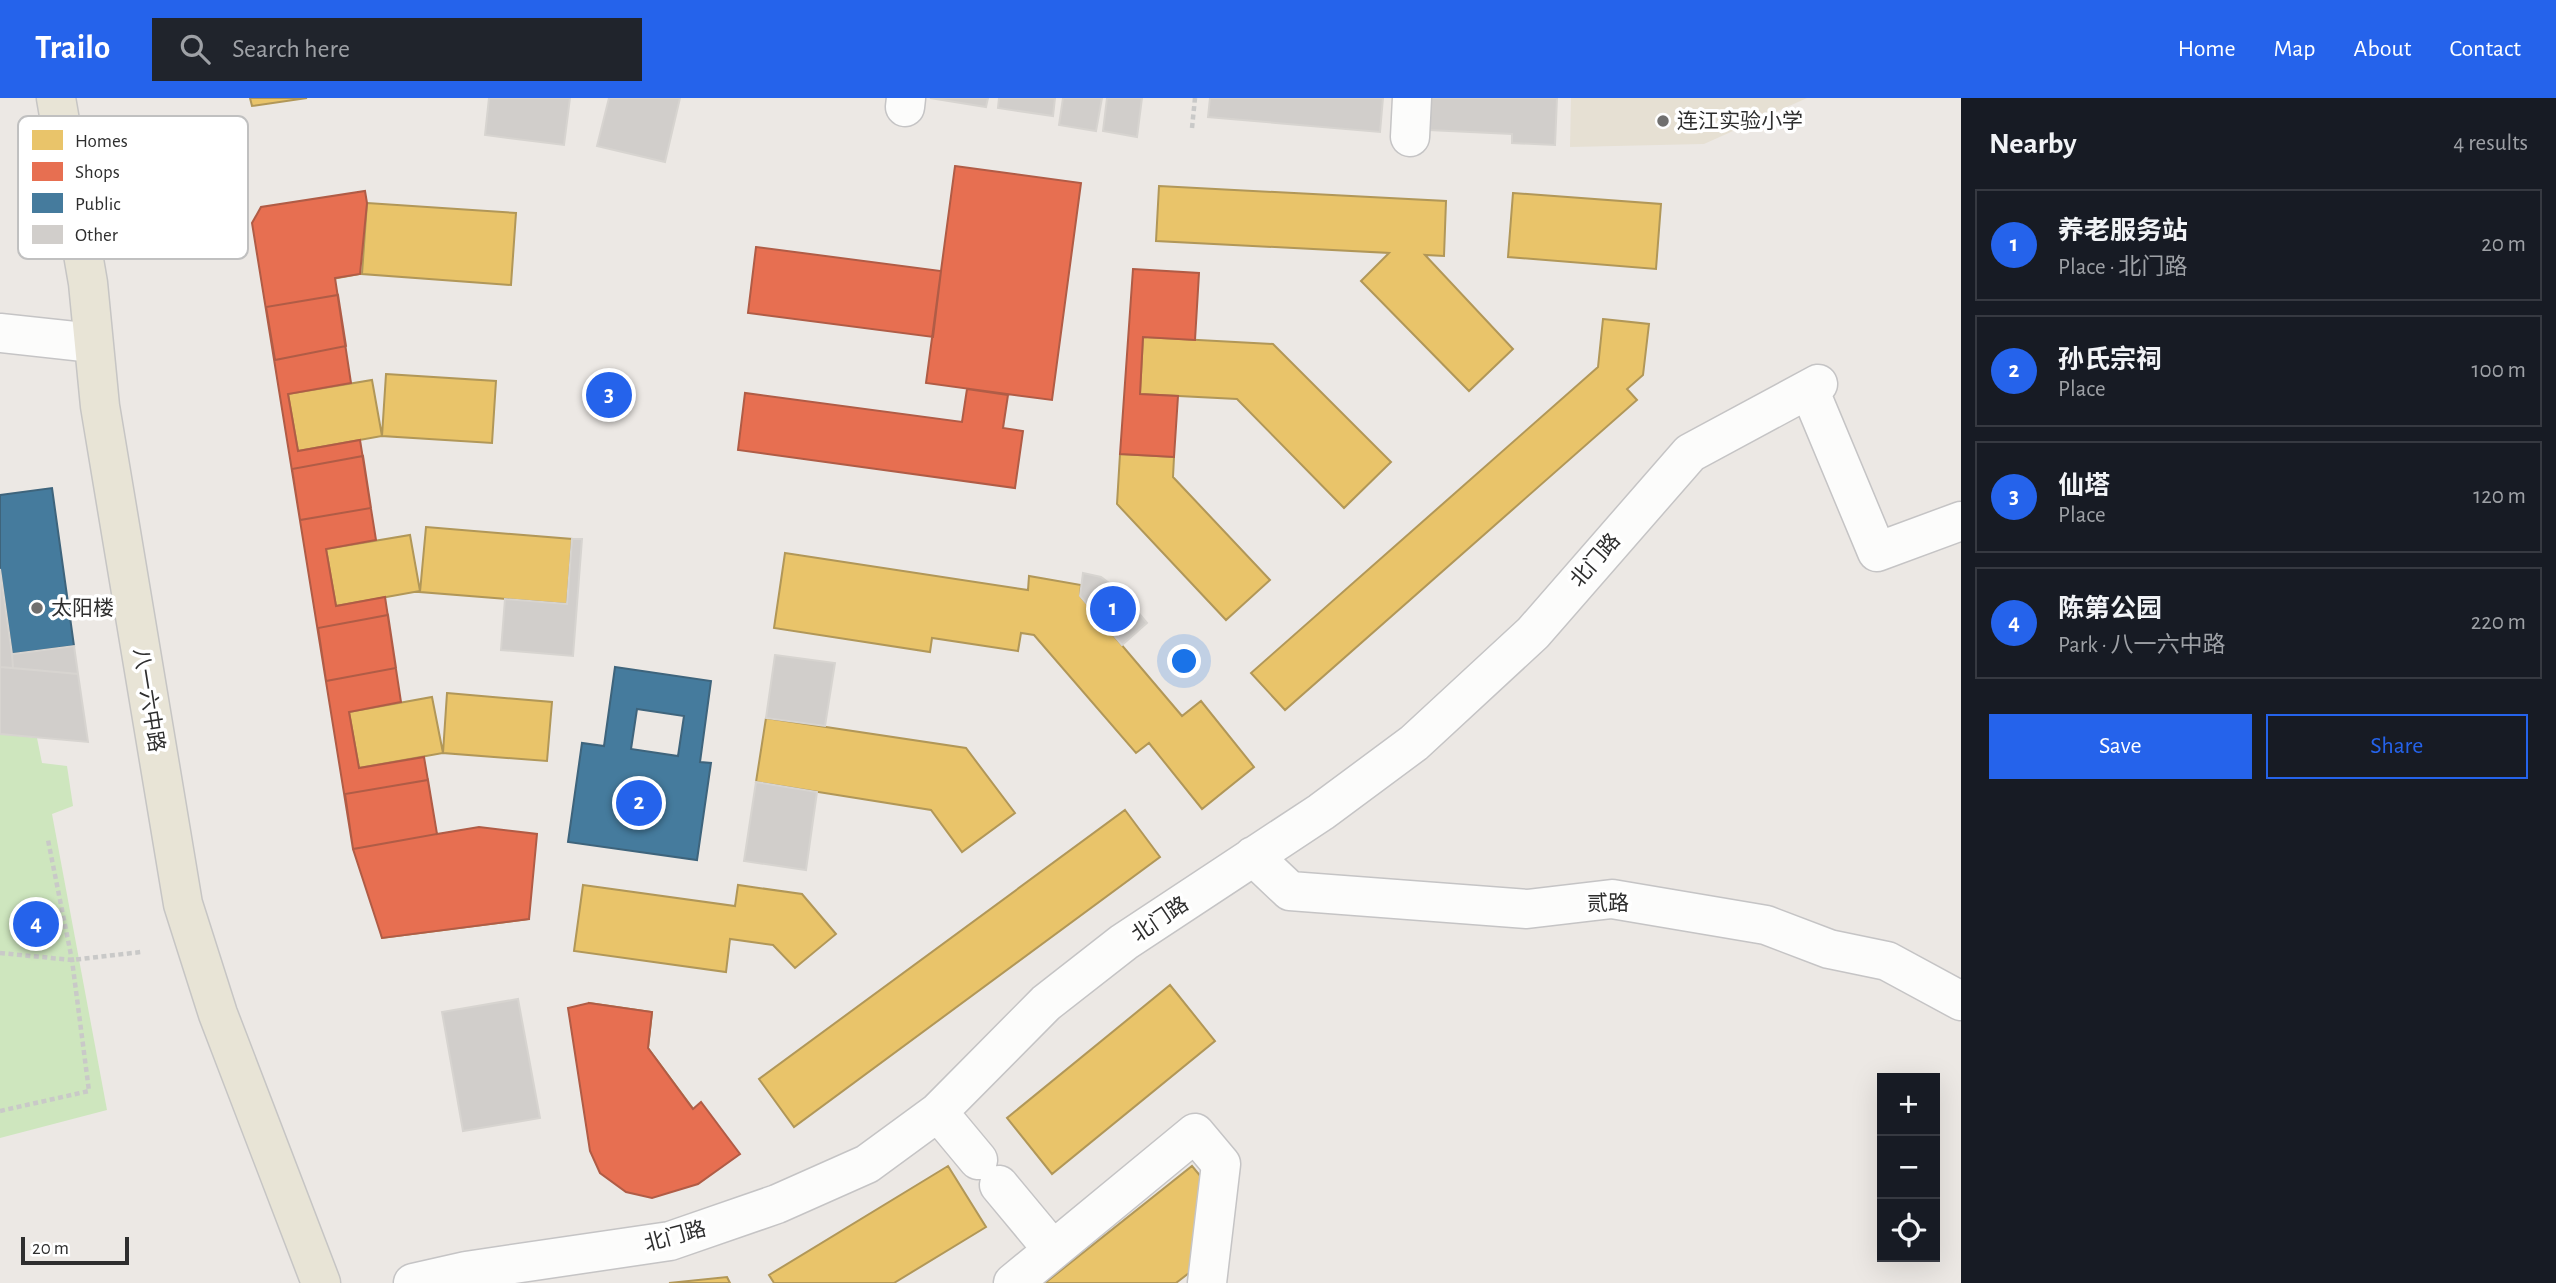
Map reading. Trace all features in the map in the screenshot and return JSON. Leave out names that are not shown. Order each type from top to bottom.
[{"type":"main road","name":"八一六中路","points":[[56,98],[59,116]]},
{"type":"main road","name":"八一六中路","points":[[84,259],[100,406],[183,904],[218,1014],[321,1283]]},
{"type":"street","points":[[1410,137],[1412,98]]},
{"type":"street","points":[[0,333],[93,342]]},
{"type":"street","name":"北门路","points":[[413,1283],[466,1271],[670,1241],[777,1205],[867,1164],[938,1112],[1046,1003],[1124,942],[1321,811],[1424,734],[1533,633],[1690,453],[1813,387],[1877,552],[1961,522]]},
{"type":"street","name":"贰路","points":[[1253,856],[1290,891],[1527,909],[1612,899],[1766,925],[1829,949],[1887,961],[1961,1001]]},
{"type":"street","points":[[938,1112],[1053,1250]]},
{"type":"street","points":[[1013,1283],[1195,1133],[1221,1164],[1207,1283]]},
{"type":"path","points":[[1192,128],[1195,98]]},
{"type":"path","points":[[0,1111],[89,1091],[72,960],[48,840]]},
{"type":"path","points":[[0,953],[72,960],[141,953]]},
{"type":"shaded area","name":"连江实验小学","points":[[1571,98],[1807,98],[1704,144],[1570,147]]},
{"type":"green space","points":[[0,734],[37,738],[42,763],[67,766],[73,806],[52,814],[107,1110],[0,1138]]},
{"type":"building: Homes","points":[[250,98],[307,98],[252,106]]},
{"type":"building: Homes","points":[[1159,186],[1446,201],[1444,256],[1425,255],[1513,349],[1469,391],[1361,281],[1389,253],[1156,241]]},
{"type":"building: Homes","points":[[1513,193],[1661,204],[1656,269],[1508,257]]},
{"type":"building: Homes","points":[[367,203],[516,213],[511,285],[362,274]]},
{"type":"building: Homes","points":[[350,214],[360,274],[277,289],[266,228]]},
{"type":"building: Homes","points":[[1603,319],[1649,324],[1643,375],[1627,389],[1637,400],[1285,710],[1251,673],[1598,367]]},
{"type":"building: Homes","points":[[1143,337],[1273,344],[1391,462],[1344,508],[1237,399],[1140,394]]},
{"type":"building: Homes","points":[[386,374],[496,381],[492,443],[382,436]]},
{"type":"building: Homes","points":[[372,380],[382,436],[298,451],[288,394]]},
{"type":"building: Homes","points":[[1120,454],[1174,457],[1173,477],[1270,580],[1226,620],[1117,504]]},
{"type":"building: Homes","points":[[426,527],[572,539],[567,604],[420,592]]},
{"type":"building: Homes","points":[[410,535],[420,591],[336,606],[326,549]]},
{"type":"building: Homes","points":[[785,553],[1028,590],[1029,576],[1081,585],[1080,596],[1182,716],[1201,701],[1254,767],[1202,809],[1149,743],[1136,753],[1034,635],[1021,633],[1018,651],[932,638],[930,652],[774,628]]},
{"type":"building: Homes","points":[[447,693],[552,702],[547,761],[443,753]]},
{"type":"building: Homes","points":[[432,697],[443,753],[359,768],[349,712]]},
{"type":"building: Homes","points":[[766,718],[966,748],[1015,813],[962,852],[931,810],[756,782]]},
{"type":"building: Homes","points":[[1125,810],[1160,857],[794,1127],[759,1079]]},
{"type":"building: Homes","points":[[519,849],[529,919],[382,938],[373,868]]},
{"type":"building: Homes","points":[[583,885],[735,906],[738,885],[802,894],[836,934],[795,968],[773,945],[730,939],[726,972],[574,951]]},
{"type":"building: Homes","points":[[1170,985],[1215,1041],[1052,1174],[1007,1118]]},
{"type":"building: Homes","points":[[589,1003],[652,1012],[648,1048],[723,1149],[674,1183],[594,1078],[607,1070],[600,1058],[585,1056]]},
{"type":"building: Homes","points":[[948,1166],[986,1227],[894,1283],[774,1283],[769,1275]]},
{"type":"building: Homes","points":[[1192,1166],[1207,1184],[1198,1266],[1176,1283],[1045,1283]]},
{"type":"building: Homes","points":[[727,1277],[730,1283],[669,1283]]},
{"type":"building: Shops","points":[[955,166],[1081,183],[1052,400],[926,383]]},
{"type":"building: Shops","points":[[365,191],[367,203],[360,274],[335,278],[351,383],[288,394],[298,451],[360,440],[376,540],[326,549],[336,606],[385,597],[401,702],[349,712],[359,768],[424,757],[437,834],[479,827],[537,834],[529,919],[382,938],[353,849],[252,223],[261,207]]},
{"type":"building: Shops","points":[[756,247],[941,271],[933,337],[748,313]]},
{"type":"building: Shops","points":[[1133,269],[1199,273],[1195,340],[1143,337],[1140,394],[1178,396],[1174,457],[1120,454]]},
{"type":"building: Shops","points":[[338,295],[346,346],[275,360],[266,307]]},
{"type":"building: Shops","points":[[967,389],[1008,395],[1003,428],[1023,431],[1015,488],[738,450],[745,393],[962,422]]},
{"type":"building: Shops","points":[[363,456],[371,508],[300,520],[292,469]]},
{"type":"building: Shops","points":[[388,615],[396,668],[326,681],[318,628]]},
{"type":"building: Shops","points":[[428,780],[437,834],[353,849],[345,794]]},
{"type":"building: Shops","points":[[589,1003],[652,1012],[648,1048],[693,1109],[701,1102],[740,1154],[698,1184],[652,1198],[626,1192],[600,1173],[590,1151],[568,1008]]},
{"type":"building: Public","name":"太阳楼","points":[[52,488],[74,646],[12,654],[0,569],[0,495]]},
{"type":"building: Public","points":[[615,667],[711,681],[700,762],[711,763],[697,860],[568,842],[582,743],[604,746]],"holes":[[[637,709],[684,716],[678,756],[631,749]]]},
{"type":"building: Other","points":[[489,98],[570,98],[564,145],[485,135]]},
{"type":"building: Other","points":[[609,98],[680,98],[665,162],[597,146]]},
{"type":"building: Other","points":[[930,98],[988,98],[986,107]]},
{"type":"building: Other","points":[[999,98],[1055,98],[1053,116],[998,108]]},
{"type":"building: Other","points":[[1063,98],[1102,98],[1096,131],[1059,125]]},
{"type":"building: Other","points":[[1107,98],[1142,98],[1137,137],[1103,131]]},
{"type":"building: Other","points":[[1210,98],[1383,98],[1380,132],[1208,117]]},
{"type":"building: Other","points":[[1431,98],[1557,98],[1555,145],[1512,143],[1512,134],[1429,130]]},
{"type":"building: Other","points":[[609,371],[626,378],[633,395],[626,412],[609,419],[592,412],[585,395],[592,378]]},
{"type":"building: Other","points":[[572,539],[582,539],[573,656],[501,650],[505,599],[567,604]]},
{"type":"building: Other","points":[[0,569],[12,654],[13,668],[0,667]]},
{"type":"building: Other","points":[[1083,573],[1101,577],[1121,592],[1147,623],[1122,645],[1080,596]]},
{"type":"building: Other","points":[[74,646],[78,674],[13,668],[12,654]]},
{"type":"building: Other","points":[[775,655],[835,663],[825,726],[766,718]]},
{"type":"building: Other","points":[[0,667],[78,674],[88,742],[0,734]]},
{"type":"building: Other","points":[[756,782],[817,792],[806,870],[744,861]]},
{"type":"building: Other","points":[[518,999],[540,1118],[463,1131],[442,1012]]},
{"type":"place","name":"连江实验小学","points":[[1663,121]]},
{"type":"place","name":"仙塔","points":[[609,395]]},
{"type":"place","name":"太阳楼","points":[[37,608]]},
{"type":"place","name":"养老服务站","points":[[1113,609]]},
{"type":"place","name":"孙氏宗祠","points":[[639,803]]},
{"type":"place","name":"陈第公园","points":[[36,924]]}]
